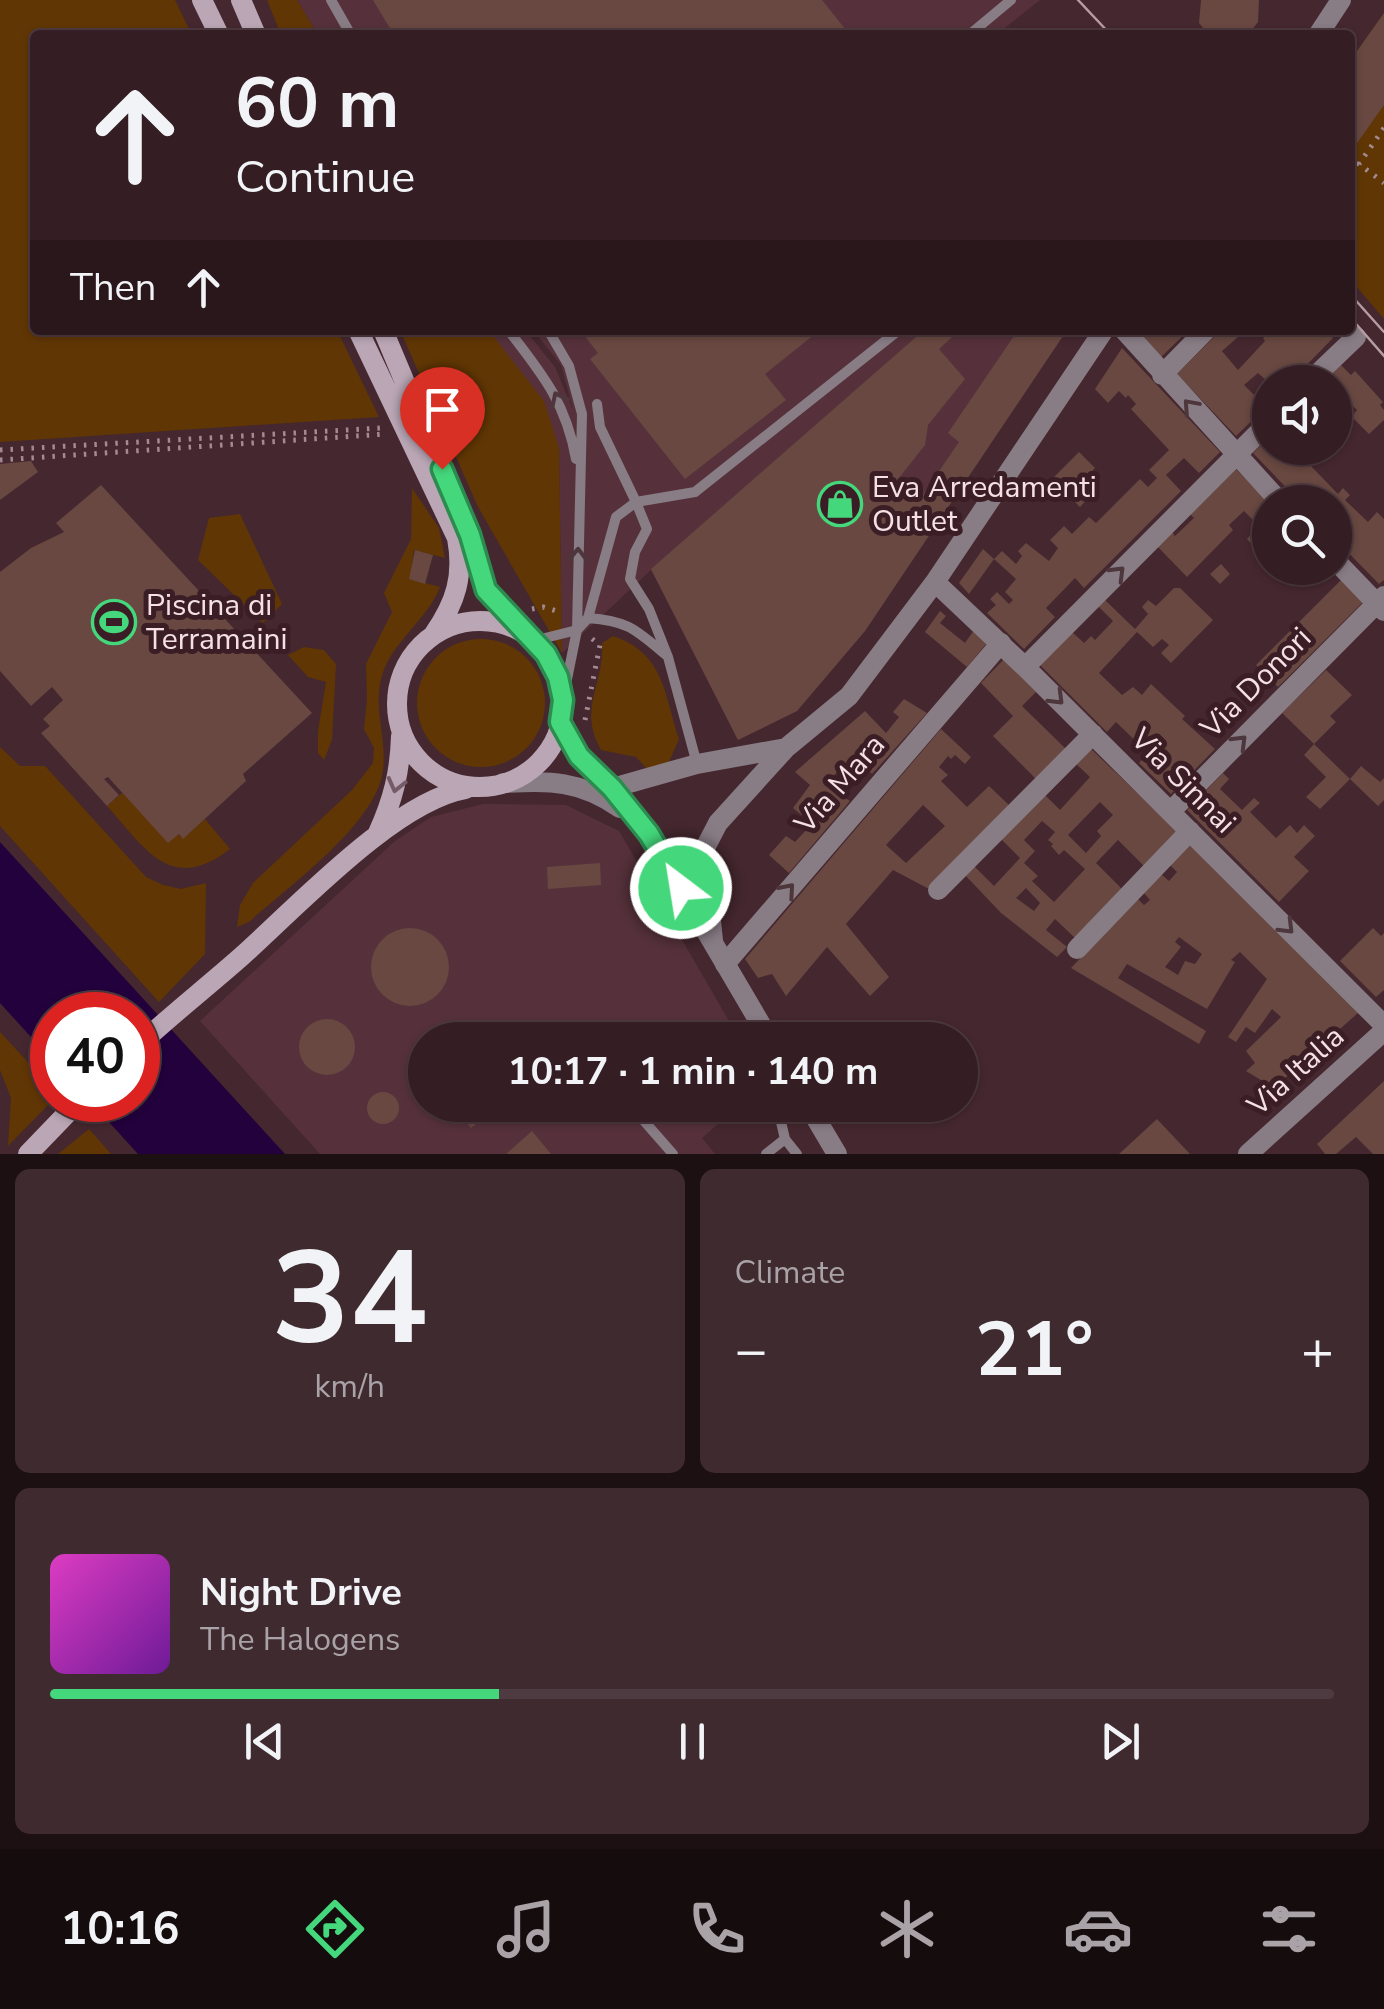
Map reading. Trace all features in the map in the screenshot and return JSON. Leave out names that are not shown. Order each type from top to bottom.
[{"type":"main road","points":[[202,0],[216,30]]},
{"type":"main road","points":[[243,4],[254,30]]},
{"type":"main road","points":[[360,335],[457,538],[460,557],[459,586],[452,609],[413,654],[400,678],[396,706],[401,733],[397,784],[377,834]]},
{"type":"main road","points":[[160,1025],[377,834],[447,792],[495,785],[536,765],[552,746],[560,722],[563,700],[558,677],[546,654],[486,590],[470,535],[385,335]]},
{"type":"main road","points":[[433,635],[456,624],[480,621],[504,625],[530,638]]},
{"type":"main road","points":[[401,733],[428,769],[447,781],[495,785]]},
{"type":"main road","points":[[28,1154],[59,1122]]},
{"type":"street","points":[[1321,30],[1341,0]]},
{"type":"street","points":[[713,940],[704,850],[718,823],[786,748],[849,696],[936,582],[1101,335]]},
{"type":"street","points":[[1128,335],[1264,485]]},
{"type":"street","points":[[1162,374],[1201,335]]},
{"type":"street","points":[[1327,365],[1356,337]]},
{"type":"street","points":[[1025,667],[1252,438]]},
{"type":"street","points":[[1352,576],[1382,604]]},
{"type":"street","name":"Via Sinnai","points":[[936,582],[1171,811],[1384,1028]]},
{"type":"street","name":"Via Donori","points":[[1171,811],[1382,604]]},
{"type":"street","name":"Via Mara","points":[[725,964],[1000,643]]},
{"type":"street","points":[[560,722],[579,756],[612,788],[649,834],[759,1022]]},
{"type":"street","points":[[938,890],[1092,734]]},
{"type":"street","points":[[612,788],[696,764],[786,748]]},
{"type":"street","points":[[495,785],[569,783],[599,794],[649,834]]},
{"type":"street","points":[[1077,949],[1190,830]]},
{"type":"street","name":"Via Italia","points":[[1248,1154],[1384,1028]]},
{"type":"street","points":[[818,1122],[837,1154]]},
{"type":"lane","points":[[330,0],[348,30]]},
{"type":"lane","points":[[975,30],[1011,0]]},
{"type":"lane","points":[[513,335],[560,402],[580,480]]},
{"type":"lane","points":[[551,335],[569,366],[582,414],[577,630],[563,700]]},
{"type":"lane","points":[[530,638],[577,630],[588,618],[616,517],[636,502],[696,492],[892,335]]},
{"type":"lane","points":[[597,404],[600,426],[646,529],[634,552],[630,578],[668,657],[696,764]]},
{"type":"lane","points":[[588,618],[615,620],[630,626],[668,657]]},
{"type":"lane","points":[[645,1122],[673,1154]]},
{"type":"lane","points":[[781,1122],[785,1139],[797,1154]]},
{"type":"lane","points":[[766,1154],[785,1139]]},
{"type":"path","points":[[1359,164],[1384,128]]},
{"type":"path","points":[[1355,161],[1384,183]]},
{"type":"path","points":[[0,450],[389,428]]},
{"type":"path","points":[[0,460],[396,433]]},
{"type":"shaded area","points":[[0,0],[175,0],[190,30],[30,30],[30,335],[339,335],[379,417],[0,442]]},
{"type":"shaded area","points":[[267,0],[297,0],[315,30],[279,30]]},
{"type":"shaded area","points":[[297,0],[1040,0],[1002,30],[315,30]]},
{"type":"shaded area","points":[[1384,13],[1384,319],[1355,285],[1355,54]]},
{"type":"shaded area","points":[[402,335],[496,335],[544,401],[559,448],[562,653],[478,507]]},
{"type":"shaded area","points":[[529,335],[555,367],[573,410],[561,365],[537,335],[1064,335],[865,631],[797,711],[738,740],[651,570],[562,653],[559,448],[493,336]]},
{"type":"shaded area","points":[[412,488],[439,528],[445,558],[414,550],[410,579],[440,587],[393,652],[382,676],[382,776],[362,816],[345,836],[249,922],[237,927],[240,905],[253,883],[352,790],[373,763],[374,748],[364,729],[366,664],[392,612],[384,593],[411,539]]},
{"type":"shaded area","points":[[240,514],[282,604],[263,623],[198,560],[209,518]]},
{"type":"shaded area","points":[[613,636],[643,653],[660,677],[679,739],[669,762],[647,769],[636,757],[601,750],[594,735],[592,708],[602,643]]},
{"type":"shaded area","points":[[481,639],[505,644],[526,658],[540,679],[545,703],[540,727],[526,748],[505,762],[481,767],[457,762],[436,748],[422,727],[417,703],[422,679],[436,658],[457,644]]},
{"type":"shaded area","points":[[304,647],[324,650],[336,664],[332,740],[324,760],[318,753],[318,731],[326,682],[308,677],[288,655]]},
{"type":"shaded area","points":[[0,747],[20,766],[45,766],[146,877],[181,889],[206,883],[205,954],[160,1001],[160,992],[150,992],[0,826]]},
{"type":"shaded area","points":[[122,793],[183,838],[205,819],[230,849],[191,868],[175,867],[160,860],[107,806]]},
{"type":"shaded area","points":[[483,804],[566,805],[619,831],[730,1022],[408,1022],[408,1122],[720,1122],[702,1138],[715,1154],[320,1154],[200,1021],[395,841],[431,817]]},
{"type":"shaded area","points":[[0,842],[137,992],[30,992],[30,1036],[0,1003]]},
{"type":"shaded area","points":[[160,1017],[285,1154],[138,1154],[109,1122],[160,1122]]},
{"type":"shaded area","points":[[0,1032],[30,1064],[31,1122],[8,1146],[11,1098],[0,1070]]},
{"type":"shaded area","points":[[89,1129],[111,1154],[58,1154]]},
{"type":"building","points":[[373,0],[822,0],[846,30],[391,30]]},
{"type":"building","points":[[1201,0],[1259,0],[1258,22],[1252,30],[1205,30],[1199,23]]},
{"type":"building","points":[[1384,13],[1384,105],[1355,146],[1355,54]]},
{"type":"building","points":[[584,335],[814,335],[765,374],[786,400],[685,479],[590,359],[598,353]]},
{"type":"building","points":[[918,335],[954,335],[939,349],[965,379],[928,425],[925,445],[899,478],[922,496],[959,442],[948,433],[1015,335],[1064,335],[865,631],[797,711],[738,740],[651,569]]},
{"type":"building","points":[[1141,335],[1184,335],[1161,357]]},
{"type":"building","points":[[1216,335],[1240,335],[1222,351],[1238,370],[1267,335],[1330,335],[1333,338],[1307,365],[1252,365],[1252,378],[1244,385],[1252,393],[1252,421],[1236,436],[1177,374]]},
{"type":"building","points":[[1122,348],[1220,452],[1199,473],[1184,458],[1166,475],[1181,491],[1084,588],[1075,578],[1046,608],[1055,617],[1024,649],[987,613],[996,605],[990,599],[997,592],[1009,604],[1013,600],[1005,592],[1016,579],[994,559],[1002,551],[1016,564],[1022,556],[1018,551],[1026,543],[1049,561],[1058,548],[1050,540],[1064,526],[1072,534],[1089,517],[1096,523],[1140,479],[1148,487],[1157,478],[1149,470],[1169,450],[1131,409],[1136,404],[1128,395],[1126,398],[1119,391],[1108,403],[1095,389]]},
{"type":"building","points":[[1355,371],[1383,402],[1380,405],[1384,420],[1369,434],[1354,419]]},
{"type":"building","points":[[1079,452],[1095,468],[1082,482],[1093,493],[1080,507],[1052,479]]},
{"type":"building","points":[[31,461],[38,472],[0,500],[0,464]]},
{"type":"building","points":[[1265,465],[1310,465],[1329,485],[1284,485]]},
{"type":"building","points":[[1236,469],[1252,485],[1252,519],[1244,511],[1229,525],[1233,530],[1187,577],[1157,546],[1194,518],[1190,514]]},
{"type":"building","name":"Piscina di Terramaini","points":[[101,485],[312,713],[243,774],[246,781],[183,839],[179,834],[168,843],[108,777],[104,779],[119,795],[107,806],[41,733],[50,726],[43,719],[63,700],[52,687],[31,706],[0,671],[0,572],[31,548],[64,532],[56,523]]},
{"type":"building","points":[[1352,507],[1368,522],[1377,512],[1384,519],[1384,580],[1379,584],[1352,556]]},
{"type":"building","points":[[983,549],[994,559],[969,594],[959,583]]},
{"type":"building","points":[[415,550],[433,555],[425,584],[409,579]]},
{"type":"building","points":[[1221,564],[1230,574],[1220,584],[1210,574]]},
{"type":"building","points":[[1336,585],[1348,585],[1364,601],[1278,687],[1256,665]]},
{"type":"building","points":[[1174,588],[1180,588],[1213,620],[1171,663],[1161,653],[1169,645],[1162,639],[1153,647],[1137,632],[1099,673],[1122,695],[1133,687],[1142,695],[1151,684],[1215,749],[1171,794],[1139,763],[1148,753],[1116,722],[1107,732],[1039,664],[1072,632],[1084,643],[1091,636],[1095,640],[1113,621],[1098,606],[1104,599],[1135,629],[1148,614],[1142,607],[1148,600],[1156,606]]},
{"type":"building","points":[[940,611],[946,616],[940,623],[965,643],[974,630],[987,643],[967,667],[925,632]]},
{"type":"building","points":[[1004,659],[1036,692],[1022,706],[1067,750],[1037,780],[993,736],[1013,716],[981,683]]},
{"type":"building","points":[[1326,670],[1352,695],[1330,716],[1336,722],[1314,744],[1282,713]]},
{"type":"building","points":[[904,699],[927,713],[872,774],[853,757],[824,785],[850,801],[789,873],[769,855],[786,836],[795,842],[809,827],[815,832],[817,828],[793,808],[810,785],[795,772],[865,711],[886,733],[899,717],[893,712]]},
{"type":"building","points":[[941,729],[971,757],[965,764],[955,755],[951,759],[948,756],[939,767],[948,775],[941,781],[967,807],[989,786],[1011,807],[929,889],[893,870],[846,924],[889,977],[870,996],[827,947],[786,996],[772,974],[758,978],[745,959]],"holes":[[[923,805],[945,826],[906,863],[886,845]]]},
{"type":"building","points":[[1314,744],[1350,779],[1320,809],[1306,797],[1326,777],[1304,755]]},
{"type":"building","points":[[1089,747],[1178,832],[1145,867],[1118,840],[1096,863],[1122,889],[1075,938],[1055,919],[1046,930],[1067,947],[1057,957],[1001,913],[965,875],[974,866],[994,886],[1020,858],[1001,839],[1044,794],[1060,810],[1090,777],[1075,763]],"holes":[[[1100,802],[1113,815],[1097,831],[1101,836],[1086,853],[1068,835]],[[1042,821],[1055,832],[1048,840],[1059,855],[1064,850],[1085,869],[1054,902],[1032,881],[1038,876],[1024,863],[1035,851],[1024,840]],[[1026,888],[1040,903],[1034,911],[1016,898]]]},
{"type":"building","points":[[1361,766],[1380,782],[1384,778],[1384,800],[1378,806],[1350,779]]},
{"type":"building","points":[[1223,773],[1229,779],[1220,789],[1242,810],[1254,798],[1260,803],[1250,812],[1276,838],[1290,825],[1297,833],[1304,825],[1315,836],[1294,857],[1309,871],[1279,902],[1187,810]]},
{"type":"building","points":[[1190,845],[1359,1012],[1274,1088],[1246,1071],[1255,1063],[1246,1051],[1281,1017],[1272,1009],[1255,1033],[1246,1027],[1236,1042],[1228,1037],[1267,979],[1240,952],[1231,960],[1235,962],[1207,1009],[1127,964],[1118,978],[1206,1031],[1199,1044],[1071,968],[1137,898],[1144,905],[1150,900],[1143,892],[1161,874],[1169,881],[1177,872],[1169,864]],"holes":[[[1179,937],[1202,954],[1195,964],[1185,961],[1178,975],[1165,967],[1181,947],[1175,942]]]},
{"type":"building","points":[[600,863],[601,885],[548,889],[547,867]]},
{"type":"building","points":[[410,928],[425,931],[437,940],[446,952],[446,982],[437,994],[425,1003],[410,1006],[395,1003],[383,994],[374,982],[371,967],[374,952],[383,940],[395,931]]},
{"type":"building","points":[[1373,928],[1381,936],[1384,933],[1384,990],[1376,997],[1340,961]]},
{"type":"building","points":[[327,1019],[347,1027],[355,1047],[347,1067],[327,1075],[307,1067],[299,1047],[307,1027]]},
{"type":"building","points":[[1384,1081],[1384,1154],[1373,1154],[1356,1137],[1336,1154],[1325,1154],[1317,1144]]},
{"type":"building","points":[[383,1092],[394,1097],[399,1108],[394,1119],[383,1124],[372,1119],[367,1108],[372,1097]]},
{"type":"building","points":[[1157,1119],[1190,1154],[1119,1154]]},
{"type":"building","points":[[532,1131],[551,1154],[506,1154]]},
{"type":"tram line","points":[[1078,0],[1106,30]]},
{"type":"tram line","points":[[1355,300],[1384,332]]},
{"type":"tram line","points":[[1355,323],[1384,356]]},
{"type":"place","name":"Eva Arredamenti Outlet","points":[[840,504]]},
{"type":"place","name":"Piscina di Terramaini","points":[[114,622]]},
{"type":"route","points":[[442,469],[470,535],[486,590],[546,654],[558,677],[563,700],[560,722],[579,756],[612,788],[649,834],[681,888]]}]
